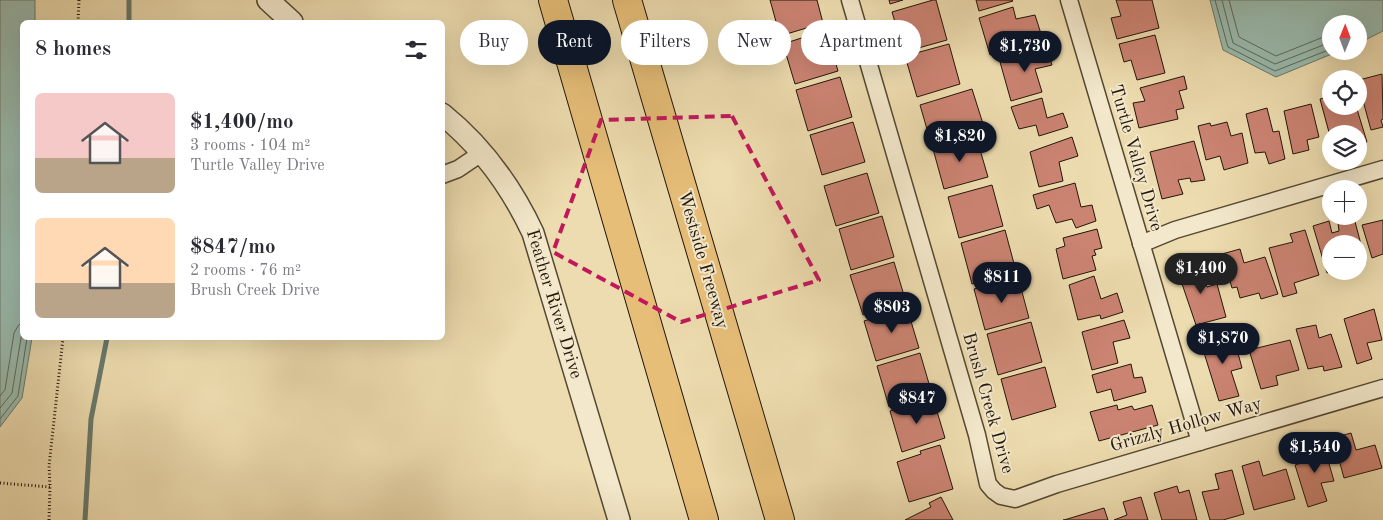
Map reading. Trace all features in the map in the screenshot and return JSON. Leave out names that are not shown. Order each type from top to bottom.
[{"type":"highway","points":[[553,0],[704,520]]},
{"type":"highway","name":"Westside Freeway","points":[[627,0],[780,520]]},
{"type":"street","points":[[268,0],[290,20]]},
{"type":"street","name":"Brush Creek Drive","points":[[850,0],[977,434],[988,484],[1001,496]]},
{"type":"street","name":"Turtle Valley Drive","points":[[1069,0],[1200,442]]},
{"type":"street","name":"Feather River Drive","points":[[445,116],[459,127],[483,152],[520,205],[533,233],[619,520]]},
{"type":"street","points":[[445,173],[458,169],[483,152]]},
{"type":"street","points":[[1141,244],[1175,230],[1383,169]]},
{"type":"street","name":"Grizzly Hollow Way","points":[[1001,496],[1015,499],[1057,484],[1383,388]]},
{"type":"path","points":[[78,20],[79,0]]},
{"type":"path","points":[[49,520],[49,466],[63,340]]},
{"type":"path","points":[[0,483],[50,487]]},
{"type":"highlighted area","points":[[732,116],[819,280],[681,322],[553,252],[601,120]]},
{"type":"water","points":[[0,0],[35,0],[35,20],[20,20],[20,340],[32,340],[22,398],[0,427]]},
{"type":"water","points":[[1210,0],[1383,0],[1383,31],[1368,38],[1368,15],[1322,15],[1322,58],[1276,77],[1223,50]]},
{"type":"building","points":[[770,0],[817,0],[822,20],[801,20],[801,30],[791,33],[791,20],[776,20]]},
{"type":"building","points":[[889,0],[903,0],[890,4]]},
{"type":"building","points":[[936,0],[947,40],[921,47],[921,20],[894,20],[892,12]]},
{"type":"building","points":[[976,0],[1012,0],[1013,1],[979,11]]},
{"type":"building","points":[[1116,0],[1152,0],[1159,28],[1117,39],[1111,18],[1121,16]]},
{"type":"building","points":[[1013,7],[1016,19],[1035,15],[1043,40],[990,55],[979,18]]},
{"type":"building","points":[[1155,35],[1165,73],[1137,80],[1131,60],[1124,62],[1119,44]]},
{"type":"building","points":[[801,38],[801,65],[836,65],[838,71],[795,84],[789,65],[791,65],[791,41]]},
{"type":"building","points":[[949,44],[960,84],[917,97],[908,65],[921,65],[921,52]]},
{"type":"building","points":[[1046,47],[1052,65],[1035,69],[1042,92],[1011,101],[1000,62]]},
{"type":"building","points":[[1382,74],[1383,119],[1381,120],[1383,127],[1371,130],[1367,115],[1367,78]]},
{"type":"building","points":[[1184,76],[1187,89],[1179,91],[1184,108],[1176,110],[1178,119],[1139,128],[1133,103],[1145,101],[1140,88]]},
{"type":"building","points":[[840,77],[852,117],[808,131],[796,90]]},
{"type":"building","points":[[972,89],[984,127],[931,143],[920,105]]},
{"type":"building","points":[[1042,98],[1047,118],[1063,113],[1068,127],[1039,136],[1036,125],[1019,129],[1011,107]]},
{"type":"building","points":[[1311,104],[1319,137],[1307,140],[1309,150],[1293,154],[1284,111]]},
{"type":"building","points":[[1267,108],[1273,132],[1279,131],[1285,159],[1269,164],[1265,152],[1255,153],[1246,114]]},
{"type":"building","points":[[1324,115],[1359,115],[1362,125],[1327,125]]},
{"type":"building","points":[[853,122],[865,162],[822,175],[810,135]]},
{"type":"building","points":[[1227,122],[1231,136],[1242,133],[1248,163],[1224,170],[1220,156],[1206,160],[1198,126],[1210,123],[1211,126]]},
{"type":"building","points":[[976,136],[988,177],[944,189],[933,149]]},
{"type":"building","points":[[1072,137],[1078,156],[1059,162],[1063,181],[1039,187],[1030,152]]},
{"type":"building","points":[[1194,141],[1205,180],[1191,182],[1190,178],[1178,180],[1183,194],[1162,199],[1150,152]]},
{"type":"building","points":[[867,173],[879,213],[836,226],[824,186]]},
{"type":"building","points":[[1075,183],[1081,207],[1092,205],[1096,221],[1076,228],[1072,219],[1056,223],[1049,205],[1037,209],[1033,195]]},
{"type":"building","points":[[992,185],[1003,226],[959,238],[948,197]]},
{"type":"building","points":[[882,216],[894,257],[851,270],[839,229]]},
{"type":"building","points":[[1383,220],[1383,254],[1372,258],[1367,235],[1365,235],[1362,225]]},
{"type":"building","points":[[1322,223],[1322,225],[1330,225],[1332,233],[1339,231],[1338,225],[1356,225],[1359,235],[1322,235],[1322,256],[1313,226]]},
{"type":"building","points":[[1097,229],[1102,248],[1094,250],[1096,255],[1092,256],[1096,270],[1063,279],[1056,249],[1065,246],[1063,238]]},
{"type":"building","points":[[1005,230],[1016,271],[972,284],[961,243]]},
{"type":"building","points":[[1305,230],[1319,275],[1294,283],[1297,293],[1283,297],[1269,248],[1293,242],[1290,234]]},
{"type":"building","points":[[1240,249],[1244,263],[1265,257],[1278,294],[1261,299],[1259,293],[1240,298],[1237,287],[1232,288],[1222,254]]},
{"type":"building","points":[[894,262],[906,302],[863,315],[850,275]]},
{"type":"building","points":[[1199,262],[1207,287],[1217,284],[1226,317],[1196,325],[1177,269]]},
{"type":"building","points":[[1094,276],[1101,299],[1117,293],[1123,312],[1101,319],[1100,315],[1078,320],[1069,285]]},
{"type":"building","points":[[1018,277],[1029,318],[985,330],[974,289]]},
{"type":"building","points":[[907,308],[919,348],[876,361],[864,321]]},
{"type":"building","points":[[1374,309],[1382,340],[1367,343],[1372,359],[1357,364],[1344,319]]},
{"type":"building","points":[[1124,320],[1130,338],[1113,342],[1118,363],[1092,370],[1082,332]]},
{"type":"building","points":[[1031,322],[1042,362],[998,375],[987,334]]},
{"type":"building","points":[[1316,325],[1319,338],[1331,334],[1342,367],[1324,371],[1323,366],[1308,369],[1296,329]]},
{"type":"building","points":[[1233,335],[1242,368],[1231,371],[1239,396],[1219,401],[1201,343]]},
{"type":"building","points":[[1290,340],[1299,370],[1276,376],[1278,385],[1261,389],[1249,350]]},
{"type":"building","points":[[920,353],[932,394],[889,407],[877,366]]},
{"type":"building","points":[[1131,364],[1134,378],[1142,377],[1146,392],[1114,401],[1111,389],[1097,393],[1092,375]]},
{"type":"building","points":[[1045,367],[1056,407],[1012,420],[1001,379]]},
{"type":"building","points":[[933,398],[945,438],[902,452],[890,411]]},
{"type":"building","points":[[1117,405],[1118,410],[1132,406],[1134,410],[1152,405],[1158,425],[1099,441],[1090,412]]},
{"type":"building","points":[[1351,433],[1356,450],[1375,445],[1382,468],[1344,478],[1333,438]]},
{"type":"building","points":[[1323,443],[1334,481],[1321,483],[1327,501],[1308,507],[1295,465],[1308,461],[1304,448]]},
{"type":"building","points":[[940,445],[953,489],[909,502],[897,462],[921,454],[920,451]]},
{"type":"building","points":[[1259,461],[1263,476],[1286,469],[1295,499],[1254,510],[1242,466]]},
{"type":"building","points":[[1232,470],[1244,514],[1223,520],[1210,520],[1202,492],[1219,489],[1215,474]]},
{"type":"building","points":[[1177,486],[1179,493],[1189,490],[1197,520],[1162,520],[1154,493]]},
{"type":"building","points":[[941,497],[953,520],[905,520],[931,507],[929,503]]},
{"type":"building","points":[[1141,497],[1148,520],[1114,520],[1127,515],[1123,502]]},
{"type":"building","points":[[1104,508],[1108,520],[1064,520]]},
{"type":"waterway","points":[[129,0],[129,20]]},
{"type":"waterway","points":[[85,520],[91,419],[107,340]]}]
